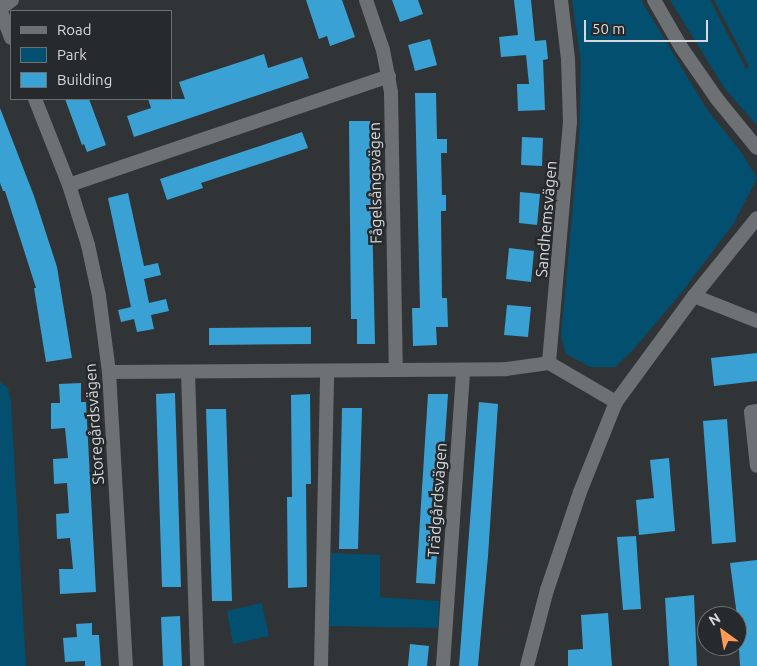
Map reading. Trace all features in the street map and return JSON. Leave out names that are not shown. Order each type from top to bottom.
[{"type":"street","points":[[10,35],[0,9],[12,0]]},
{"type":"street","name":"Fågelsångsvägen","points":[[366,0],[383,50],[389,76],[396,369]]},
{"type":"street","name":"Sandhemsvägen","points":[[549,363],[570,122],[568,59],[561,0]]},
{"type":"street","points":[[654,0],[681,46],[717,100],[757,148]]},
{"type":"street","points":[[69,185],[389,76]]},
{"type":"street","name":"Storegårdsvägen","points":[[35,100],[69,185],[90,254],[99,296],[109,372],[126,666]]},
{"type":"street","points":[[527,666],[547,590],[580,492],[616,402],[694,296],[757,218]]},
{"type":"street","points":[[694,296],[757,321]]},
{"type":"street","points":[[109,372],[463,370],[506,369],[549,363],[616,402]]},
{"type":"street","name":"Trädgårdsvägen","points":[[443,666],[463,370]]},
{"type":"street","points":[[321,666],[326,371]]},
{"type":"street","points":[[188,372],[197,609],[197,666]]},
{"type":"street","points":[[757,411],[751,412],[757,466]]},
{"type":"green space","points":[[572,0],[641,0],[706,108],[741,152],[757,178],[734,223],[682,292],[634,349],[615,367],[590,367],[566,354],[561,336],[579,140],[581,62]]},
{"type":"green space","points":[[670,0],[710,0],[746,69],[749,66],[714,0],[757,0],[757,125],[725,89]]},
{"type":"green space","points":[[0,382],[8,388],[11,402],[26,666],[0,666]]},
{"type":"green space","points":[[331,553],[380,555],[380,597],[439,601],[438,628],[329,626]]},
{"type":"green space","points":[[262,603],[269,636],[233,644],[227,611]]},
{"type":"building","points":[[306,0],[342,0],[355,37],[330,46],[327,36],[319,39]]},
{"type":"building","points":[[392,0],[418,0],[423,14],[400,22]]},
{"type":"building","points":[[514,0],[531,0],[535,41],[546,40],[548,59],[543,60],[545,110],[518,111],[517,84],[529,84],[526,55],[501,57],[499,37],[518,35]]},
{"type":"building","points":[[430,39],[437,65],[415,71],[408,45]]},
{"type":"building","points":[[264,54],[268,68],[302,57],[309,78],[134,137],[127,116],[151,108],[148,100],[185,99],[179,82]]},
{"type":"building","points":[[415,93],[436,93],[437,139],[447,139],[447,153],[441,153],[442,195],[446,195],[446,211],[441,211],[442,298],[447,298],[448,327],[436,327],[437,345],[413,346],[412,308],[420,308]]},
{"type":"building","points":[[65,100],[89,100],[106,145],[87,152],[84,144],[82,145]]},
{"type":"building","points":[[0,108],[34,196],[57,267],[72,358],[46,362],[34,288],[36,288],[5,191],[3,191],[0,183]]},
{"type":"building","points":[[349,121],[370,121],[375,344],[357,344],[357,319],[351,319]]},
{"type":"building","points":[[302,132],[308,148],[201,183],[203,188],[167,200],[160,179]]},
{"type":"building","points":[[522,137],[543,138],[542,166],[521,165]]},
{"type":"building","points":[[520,192],[540,194],[537,225],[519,223]]},
{"type":"building","points":[[128,193],[144,266],[158,263],[161,275],[144,279],[149,303],[166,299],[169,311],[151,315],[154,329],[137,332],[134,319],[121,322],[118,310],[131,307],[108,198]]},
{"type":"building","points":[[509,248],[534,251],[531,282],[506,279]]},
{"type":"building","points":[[507,305],[531,307],[528,337],[504,335]]},
{"type":"building","points":[[311,327],[311,344],[209,345],[209,328]]},
{"type":"building","points":[[757,353],[757,381],[714,386],[711,358]]},
{"type":"building","points":[[81,383],[81,402],[86,402],[96,592],[60,594],[59,569],[73,569],[70,538],[57,539],[56,514],[69,513],[67,483],[54,484],[53,459],[68,458],[65,428],[51,429],[51,403],[60,403],[59,384]]},
{"type":"building","points":[[175,393],[181,587],[162,587],[156,394]]},
{"type":"building","points":[[310,394],[311,484],[306,484],[307,587],[288,588],[287,497],[292,497],[291,395]]},
{"type":"building","points":[[428,394],[448,394],[435,584],[416,583]]},
{"type":"building","points":[[479,402],[498,404],[488,556],[478,666],[459,666]]},
{"type":"building","points":[[342,408],[362,408],[358,549],[339,549]]},
{"type":"building","points":[[206,409],[226,409],[232,601],[212,601]]},
{"type":"building","points":[[727,419],[736,542],[712,544],[703,421]]},
{"type":"building","points":[[669,458],[675,531],[639,535],[636,500],[654,498],[650,460]]},
{"type":"building","points":[[636,536],[641,609],[623,610],[617,537]]},
{"type":"building","points":[[757,560],[757,666],[740,666],[739,656],[747,656],[747,606],[736,606],[730,563]]},
{"type":"building","points":[[694,595],[697,666],[669,666],[665,598]]},
{"type":"building","points":[[608,613],[612,666],[568,666],[568,650],[583,649],[581,615]]},
{"type":"building","points":[[180,616],[182,666],[163,666],[161,617]]},
{"type":"building","points":[[92,623],[92,635],[99,635],[101,666],[85,666],[85,661],[65,662],[63,638],[77,637],[76,624]]},
{"type":"building","points":[[410,644],[429,646],[427,666],[408,666]]}]
